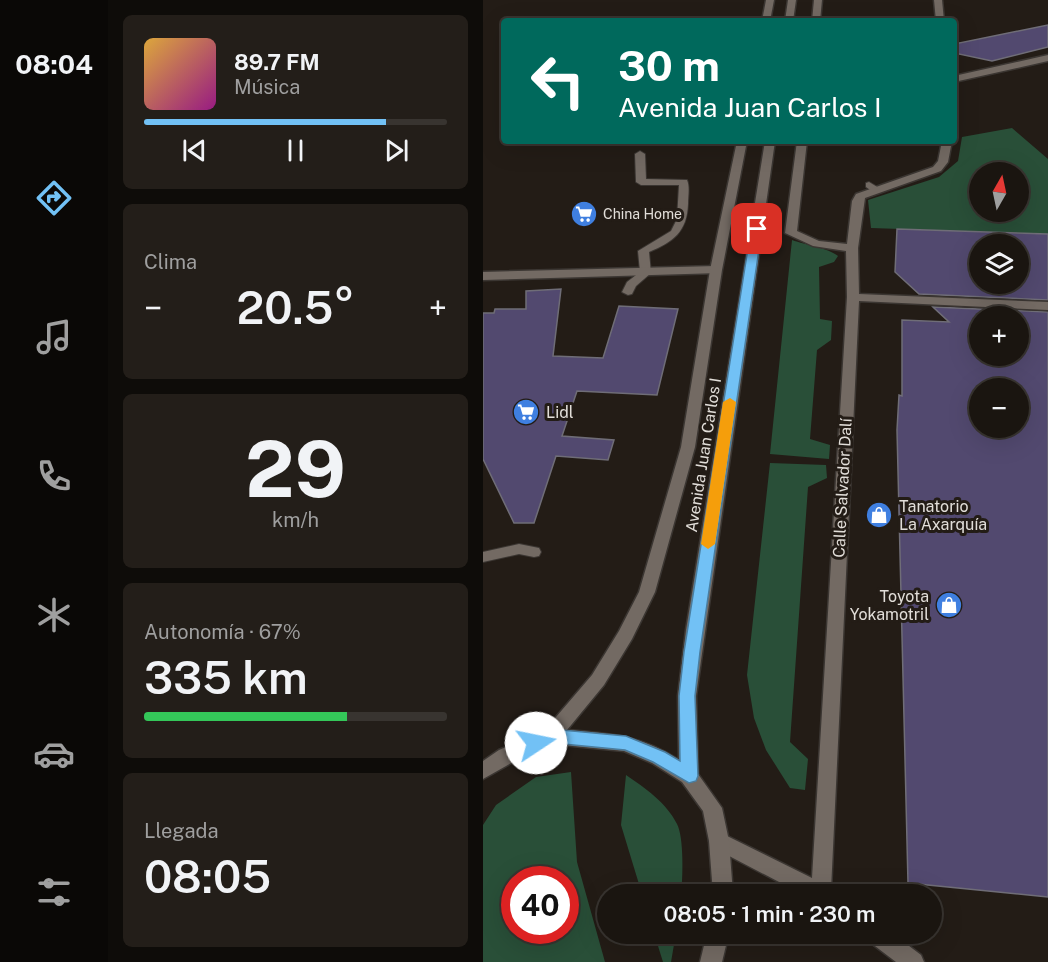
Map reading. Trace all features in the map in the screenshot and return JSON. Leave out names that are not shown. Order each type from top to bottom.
[{"type":"street","points":[[767,18],[770,0]]},
{"type":"street","points":[[789,18],[792,0]]},
{"type":"street","points":[[816,18],[818,0]]},
{"type":"street","points":[[938,0],[941,18]]},
{"type":"street","points":[[957,78],[1048,58]]},
{"type":"street","name":"Avenida Juan Carlos I","points":[[551,736],[597,680],[626,634],[647,592],[688,447],[716,270],[741,144]]},
{"type":"street","name":"Avenida Juan Carlos I","points":[[689,776],[687,696],[695,630],[770,144]]},
{"type":"street","points":[[802,144],[791,233],[817,244],[852,248]]},
{"type":"street","name":"Calle Salvador Dalí","points":[[822,884],[852,297],[852,248],[858,201],[860,196],[872,187],[937,169],[943,162],[946,144]]},
{"type":"street","points":[[483,276],[716,270]]},
{"type":"street","points":[[852,297],[1048,306]]},
{"type":"street","points":[[483,771],[505,756],[551,736],[626,743],[659,757],[689,776],[712,807],[719,841],[722,884]]},
{"type":"street","points":[[719,841],[804,884]]},
{"type":"street","points":[[711,962],[715,944]]},
{"type":"street","points":[[889,944],[913,962]]},
{"type":"lane","points":[[628,292],[631,284],[646,273],[643,251],[671,240],[683,221],[684,183],[641,182],[640,154]]},
{"type":"lane","points":[[483,558],[519,549],[534,552]]},
{"type":"green space","points":[[1012,128],[1048,159],[1048,234],[871,228],[868,200],[939,177],[958,161],[962,137]]},
{"type":"green space","points":[[792,240],[838,256],[834,262],[819,267],[820,319],[832,321],[831,340],[817,350],[810,439],[830,445],[829,459],[770,454]]},
{"type":"green space","points":[[770,463],[826,465],[827,478],[808,487],[790,742],[808,759],[805,790],[790,788],[766,750],[754,718],[747,675]]},
{"type":"green space","points":[[571,772],[578,866],[501,866],[501,944],[579,944],[579,869],[597,933],[597,944],[600,944],[605,962],[483,962],[483,825],[496,805],[536,777]]},
{"type":"green space","points":[[626,775],[661,802],[677,824],[682,848],[681,884],[639,884],[621,825]]},
{"type":"green space","points":[[657,944],[674,944],[671,962],[663,962]]},
{"type":"building","points":[[1048,25],[1048,47],[992,61],[957,54],[957,43]]},
{"type":"building","points":[[897,229],[1048,234],[1048,300],[919,294],[895,272]]},
{"type":"building","points":[[561,289],[553,356],[603,358],[619,306],[678,309],[657,395],[577,391],[562,436],[614,440],[608,460],[556,456],[534,523],[514,523],[483,459],[483,313],[494,313],[495,309],[526,309],[526,291]]},
{"type":"building","points":[[933,307],[969,309],[969,366],[1029,366],[1029,311],[1048,312],[1048,897],[942,886],[942,884],[908,883],[897,430],[899,395],[902,396],[902,320],[949,322]]},
{"type":"slow traffic","points":[[708,544],[730,402]]},
{"type":"place","name":"China Home","points":[[584,214]]},
{"type":"place","name":"Lidl","points":[[526,412]]},
{"type":"place","name":"Tanatorio La Axarquía","points":[[879,515]]},
{"type":"place","name":"Toyota Yokamotril","points":[[949,605]]},
{"type":"route","points":[[536,743],[551,736],[626,743],[659,757],[689,776],[687,696],[692,652],[757,229]]}]
